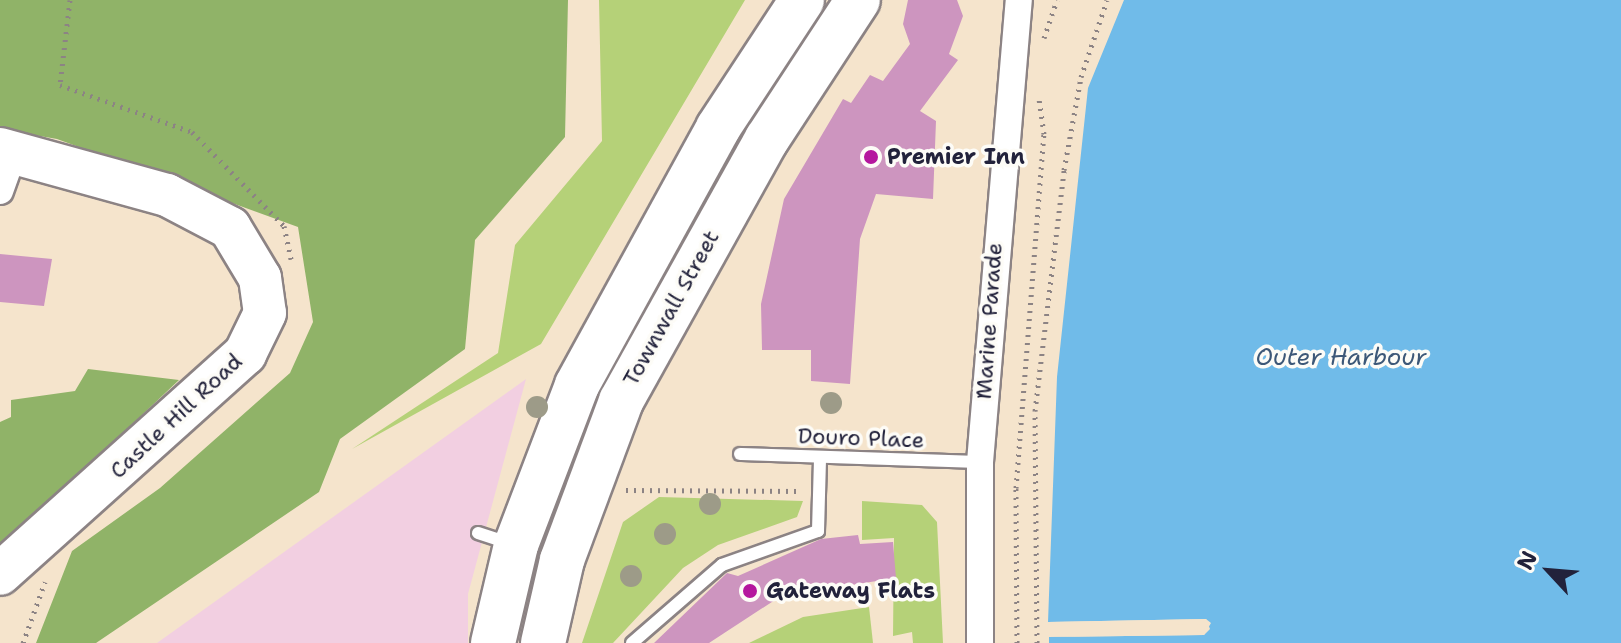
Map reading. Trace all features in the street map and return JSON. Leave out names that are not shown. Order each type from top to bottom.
[{"type":"highway","name":"Townwall Street","points":[[493,643],[497,539],[619,303],[718,128],[802,0]]},
{"type":"highway","name":"Townwall Street","points":[[543,643],[584,493],[621,401],[682,285],[858,0]]},
{"type":"main road","name":"Castle Hill Road","points":[[0,574],[245,354],[265,313],[260,278],[230,228],[167,195],[5,164]]},
{"type":"street","name":"Marine Parade","points":[[980,643],[980,462],[1019,0]]},
{"type":"lane","name":"Douro Place","points":[[740,454],[980,462]]},
{"type":"lane","points":[[632,643],[672,600],[722,565],[818,531],[820,458]]},
{"type":"path","points":[[70,0],[60,85],[192,132],[284,226],[293,267]]},
{"type":"path","points":[[1040,51],[1057,0]]},
{"type":"path","points":[[1037,643],[1035,411],[1064,170],[1081,77],[1107,0]]},
{"type":"path","points":[[1017,643],[1019,402],[1044,134],[1037,90]]},
{"type":"path","points":[[584,493],[817,492]]},
{"type":"path","points":[[23,643],[45,582]]},
{"type":"shaded area","points":[[526,379],[468,594],[468,643],[157,643]]},
{"type":"green space","points":[[0,0],[568,0],[565,137],[475,240],[465,349],[340,439],[319,492],[96,643],[36,643],[72,551],[160,488],[290,373],[313,322],[298,227],[57,139],[0,129]]},
{"type":"green space","points":[[599,0],[745,0],[541,344],[352,449],[498,353],[515,245],[602,141]]},
{"type":"green space","points":[[88,369],[179,380],[0,549],[0,422],[11,417],[11,400],[75,391]]},
{"type":"green space","points":[[659,497],[803,501],[797,517],[718,545],[683,568],[613,643],[582,643],[623,522]]},
{"type":"green space","points":[[862,501],[922,505],[937,522],[943,643],[913,643],[912,632],[893,636],[894,538],[862,540]]},
{"type":"green space","points":[[869,607],[873,643],[749,643],[803,617]]},
{"type":"water","name":"Outer Harbour","points":[[1124,0],[1621,0],[1621,643],[1049,643],[1049,637],[1204,635],[1210,629],[1206,619],[1048,622],[1057,377],[1088,88]]},
{"type":"pier","points":[[1206,619],[1211,623],[1204,635],[1049,637],[1203,631],[1207,625],[1048,622]]},
{"type":"building","name":"Premier Inn","points":[[908,0],[957,0],[963,16],[949,54],[958,60],[920,111],[936,121],[933,199],[876,194],[860,239],[850,384],[811,381],[811,350],[762,350],[761,304],[784,199],[843,99],[851,103],[870,75],[883,81],[910,44],[903,24]]},
{"type":"building","points":[[0,254],[52,259],[44,306],[0,302]]},
{"type":"building","name":"Gateway Flats","points":[[858,535],[860,544],[893,542],[896,578],[781,596],[709,643],[654,643],[727,573],[738,576],[821,539]]},
{"type":"place","name":"Premier Inn","points":[[871,157]]},
{"type":"place","name":"Gateway Flats","points":[[750,591]]}]
